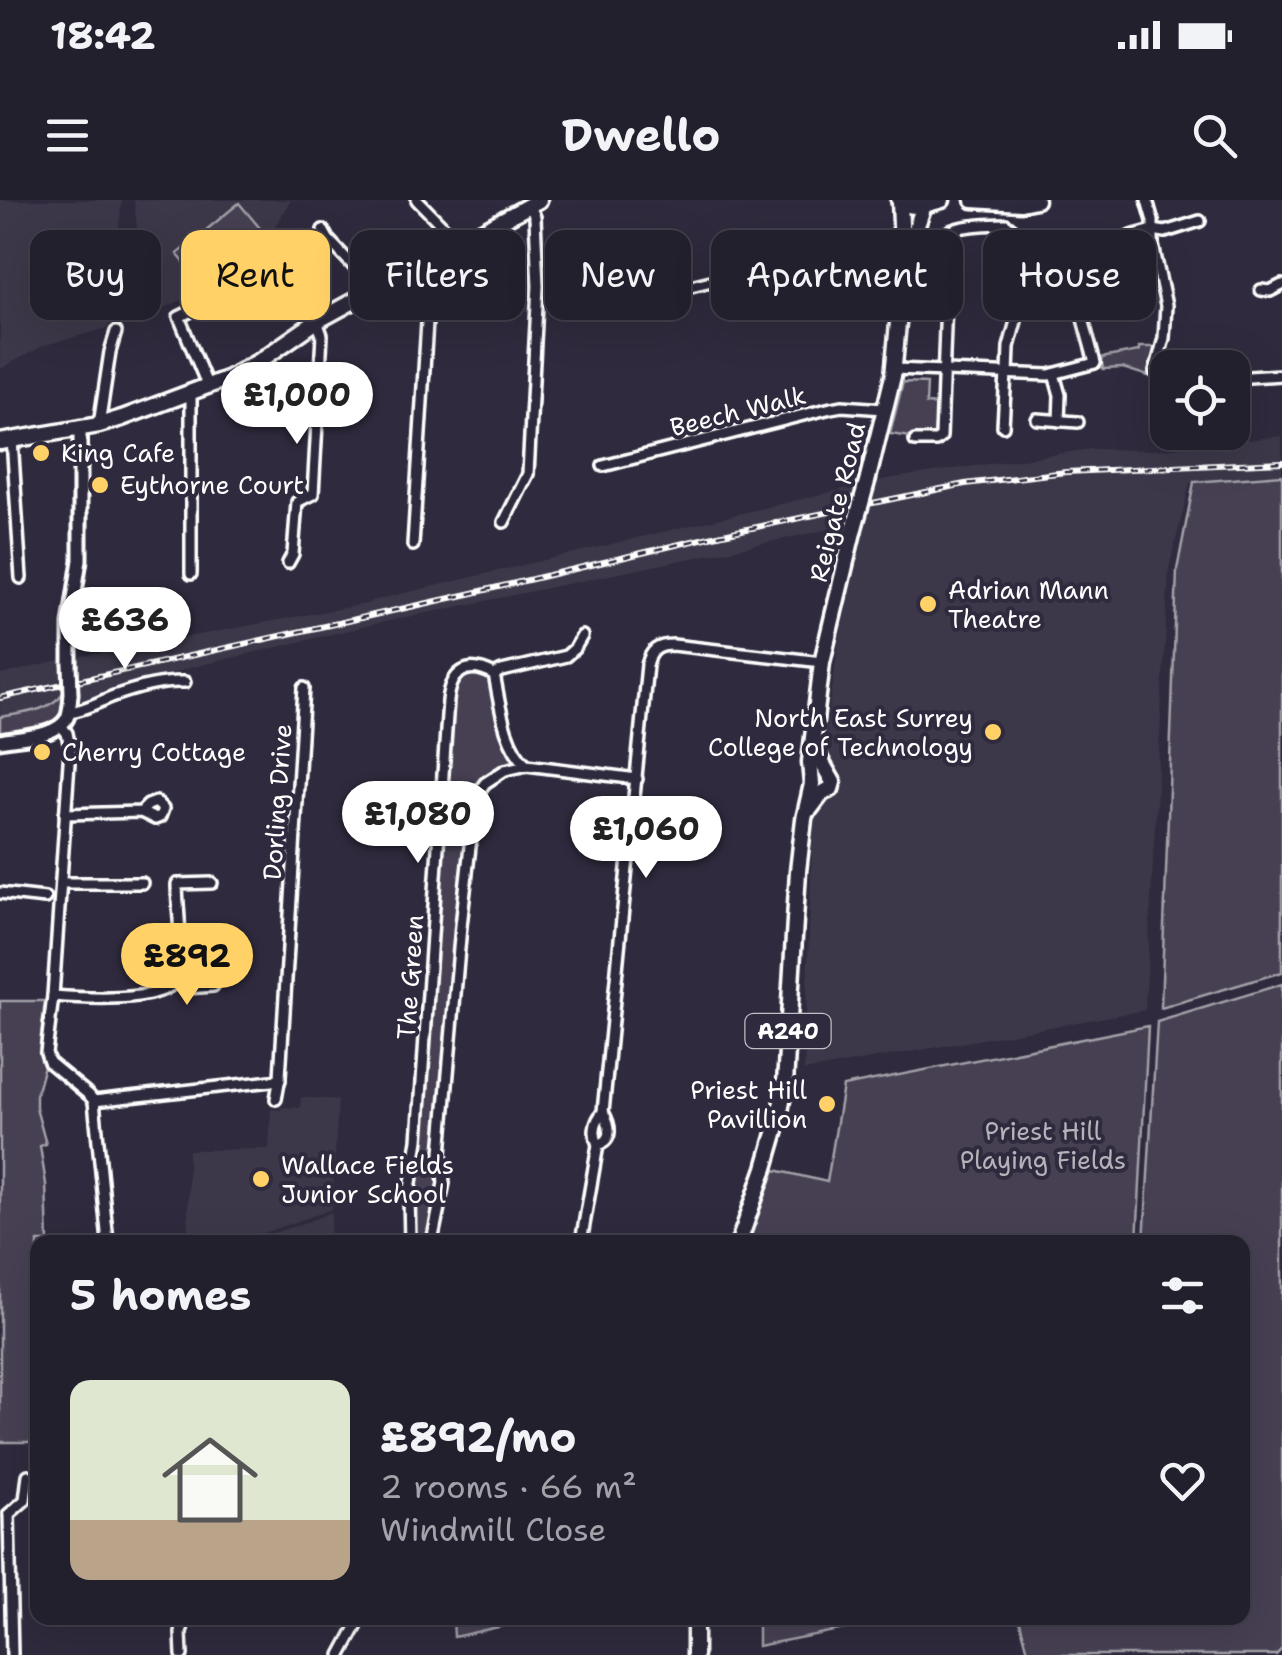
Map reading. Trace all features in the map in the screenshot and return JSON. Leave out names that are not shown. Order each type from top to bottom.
[{"type":"highway","points":[[899,200],[912,207],[931,202]]},
{"type":"highway","name":"Reigate Road","points":[[899,200],[900,230]]},
{"type":"highway","points":[[973,200],[1036,200]]},
{"type":"highway","points":[[482,230],[534,202]]},
{"type":"highway","name":"Reigate Road","points":[[917,230],[931,202]]},
{"type":"highway","points":[[6,440],[99,425],[191,394],[258,362],[350,302]]},
{"type":"highway","name":"Reigate Road","points":[[742,1235],[766,1168],[785,1084],[797,884],[806,814],[818,783],[812,745],[822,662],[894,368],[898,320]]},
{"type":"highway","points":[[695,1625],[695,1655]]},
{"type":"main road","points":[[0,741],[51,731],[61,726],[69,712],[70,624],[80,560],[80,428]]},
{"type":"street","points":[[417,200],[448,230]]},
{"type":"street","points":[[1147,200],[1153,230]]},
{"type":"street","points":[[504,522],[528,474],[538,286],[534,202]]},
{"type":"street","points":[[1156,231],[1164,232],[1200,221]]},
{"type":"street","points":[[915,441],[936,441],[941,437],[947,273],[929,264],[926,251],[934,240],[971,225],[1006,224],[1015,232],[1017,305],[1009,347],[1003,426]]},
{"type":"street","points":[[330,241],[350,263]]},
{"type":"street","points":[[1156,259],[1166,306],[1161,350]]},
{"type":"street","points":[[1261,290],[1270,291],[1282,285]]},
{"type":"street","points":[[181,316],[208,387]]},
{"type":"street","points":[[413,545],[427,320]]},
{"type":"street","points":[[894,368],[1054,374],[1095,363],[1083,320]]},
{"type":"street","points":[[288,564],[293,554],[297,502],[313,494],[322,335],[317,321]]},
{"type":"street","points":[[99,425],[116,332]]},
{"type":"street","points":[[1054,374],[1060,395],[1059,420]]},
{"type":"street","points":[[1250,377],[1282,375]]},
{"type":"street","points":[[191,394],[191,574]]},
{"type":"street","name":"Beech Walk","points":[[602,466],[837,407],[884,409]]},
{"type":"street","points":[[1037,419],[1078,422]]},
{"type":"street","points":[[6,440],[22,578]]},
{"type":"street","points":[[582,636],[566,656],[494,676],[516,756],[526,765],[636,779]]},
{"type":"street","points":[[581,1235],[598,1145],[594,1137],[602,1112],[647,665],[654,648],[673,645],[822,662]]},
{"type":"street","name":"The Green","points":[[410,1235],[409,1195],[418,1140],[450,688],[466,669],[484,670],[494,676]]},
{"type":"street","points":[[69,712],[118,694],[170,681],[185,682]]},
{"type":"street","name":"Dorling Drive","points":[[276,1099],[304,688]]},
{"type":"street","points":[[61,726],[69,740],[66,814],[46,1058],[94,1101],[107,1235]]},
{"type":"street","name":"The Green","points":[[433,1235],[444,1183],[441,1153],[476,800],[493,778],[505,770],[526,765]]},
{"type":"street","points":[[66,814],[140,812]]},
{"type":"street","points":[[61,883],[142,884]]},
{"type":"street","points":[[53,996],[101,998],[161,992],[175,982],[180,968],[176,884],[212,884]]},
{"type":"street","points":[[0,894],[45,898]]},
{"type":"street","points":[[175,982],[186,988],[214,986]]},
{"type":"street","points":[[94,1101],[280,1080]]},
{"type":"street","points":[[12,1655],[4,1512],[24,1500],[28,1475]]},
{"type":"street","points":[[0,1625],[13,1626]]},
{"type":"street","points":[[182,1655],[183,1625]]},
{"type":"street","points":[[342,1655],[357,1625]]},
{"type":"shaded area","points":[[0,200],[122,200],[119,230],[30,230],[30,320],[109,320],[108,328],[45,345],[0,369]]},
{"type":"shaded area","points":[[134,200],[291,200],[270,230],[181,230],[181,300],[161,310],[161,230],[137,228]]},
{"type":"shaded area","name":"North East Surrey College of Technology","points":[[1282,436],[1282,475],[1190,483],[1169,568],[1145,1010],[804,1071],[813,822],[839,641],[867,518],[831,529],[370,625],[193,667],[79,701],[66,694],[47,707],[0,717],[0,675],[67,659],[371,603],[886,479],[1091,449],[1250,450],[1250,440]]},
{"type":"shaded area","name":"Wallace Fields Junior School","points":[[301,1097],[338,1100],[332,1209],[254,1235],[188,1235],[188,1150],[269,1149],[271,1109],[300,1108]]},
{"type":"shaded area","points":[[332,1212],[330,1235],[267,1235]]},
{"type":"green space","points":[[239,203],[262,230],[206,230]]},
{"type":"green space","points":[[1139,347],[1159,347],[1150,350],[1148,376],[1123,368],[1103,369],[1101,358],[1139,351]]},
{"type":"green space","points":[[903,382],[927,383],[926,404],[937,405],[934,436],[890,434]]},
{"type":"green space","points":[[1282,475],[1282,972],[1161,1008],[1177,570],[1194,482]]},
{"type":"green space","points":[[468,672],[482,674],[491,683],[517,764],[477,792],[441,1182],[430,1235],[412,1235],[411,1195],[421,1140],[456,682]]},
{"type":"green space","points":[[63,693],[61,720],[55,724],[0,735],[0,717],[43,708]]},
{"type":"green space","points":[[1282,984],[1282,1649],[1276,1655],[1029,1655],[1021,1625],[1250,1625],[1250,1235],[1144,1235],[1157,1022]]},
{"type":"green space","points":[[0,1001],[45,1001],[39,1052],[45,1062],[36,1108],[46,1144],[40,1146],[48,1235],[30,1235],[30,1442],[0,1442]]},
{"type":"green space","name":"Priest Hill Playing Fields","points":[[1148,1026],[1137,1235],[751,1235],[775,1170],[827,1182],[843,1086]]},
{"type":"green space","points":[[453,1625],[507,1625],[454,1637]]},
{"type":"green space","points":[[758,1625],[864,1625],[758,1646]]},
{"type":"railway","points":[[0,698],[718,535],[965,484],[1066,472],[1282,462]]},
{"type":"place","name":"King Cafe","points":[[41,453]]},
{"type":"place","name":"Eythorne Court","points":[[100,485]]},
{"type":"place","name":"Adrian Mann Theatre","points":[[928,604]]},
{"type":"place","name":"North East Surrey College of Technology","points":[[993,732]]},
{"type":"place","name":"Cherry Cottage","points":[[42,752]]},
{"type":"place","name":"Priest Hill Pavillion","points":[[827,1104]]},
{"type":"place","name":"Wallace Fields Junior School","points":[[261,1179]]}]
